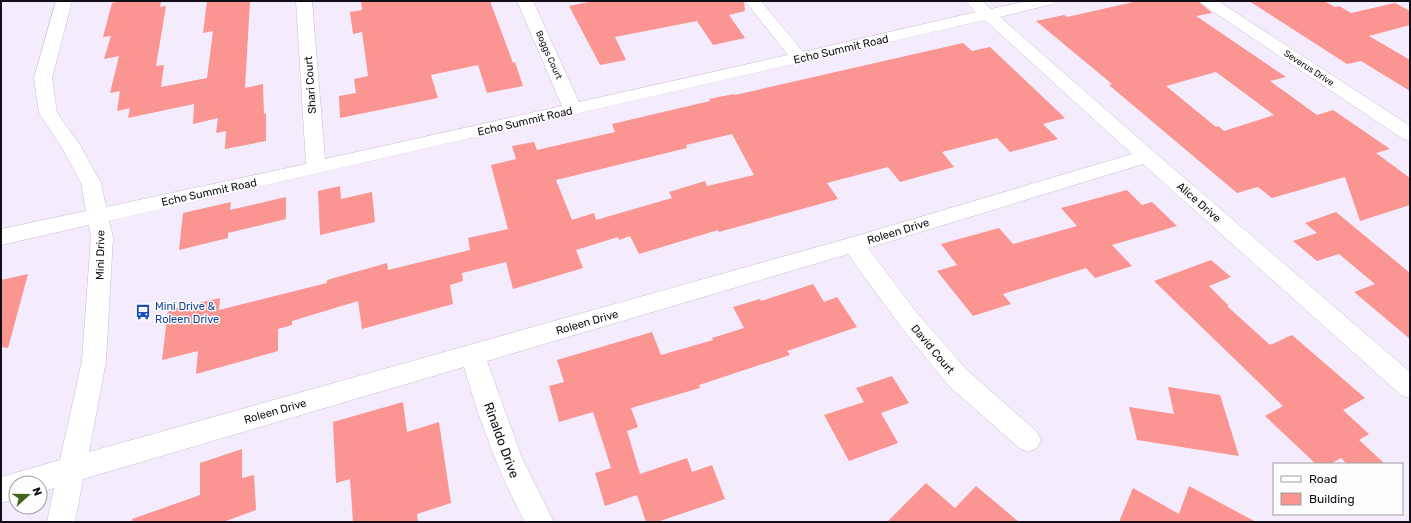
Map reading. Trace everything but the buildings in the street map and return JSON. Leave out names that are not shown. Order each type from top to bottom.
[{"type":"street","name":"Mini Drive","points":[[61,522],[94,361],[102,237],[99,216],[91,183],[70,145],[48,113],[43,78],[64,1]]},
{"type":"street","name":"Shari Court","points":[[304,1],[316,168]]},
{"type":"street","name":"Boggs Court","points":[[524,1],[573,110]]},
{"type":"street","points":[[753,1],[799,58]]},
{"type":"street","name":"Alice Drive","points":[[974,1],[1146,156],[1410,387]]},
{"type":"street","name":"Echo Summit Road","points":[[1,237],[316,168],[1048,1]]},
{"type":"street","name":"Severus Drive","points":[[1207,1],[1410,135]]},
{"type":"street","name":"Roleen Drive","points":[[48,477],[853,245],[1146,156]]},
{"type":"street","name":"David Court","points":[[853,245],[909,320],[958,378],[1028,440]]},
{"type":"street","name":"Rinaldo Drive","points":[[473,355],[495,428],[520,489],[540,522]]},
{"type":"place","name":"Mini Drive & Roleen Drive","points":[[143,312]]}]
